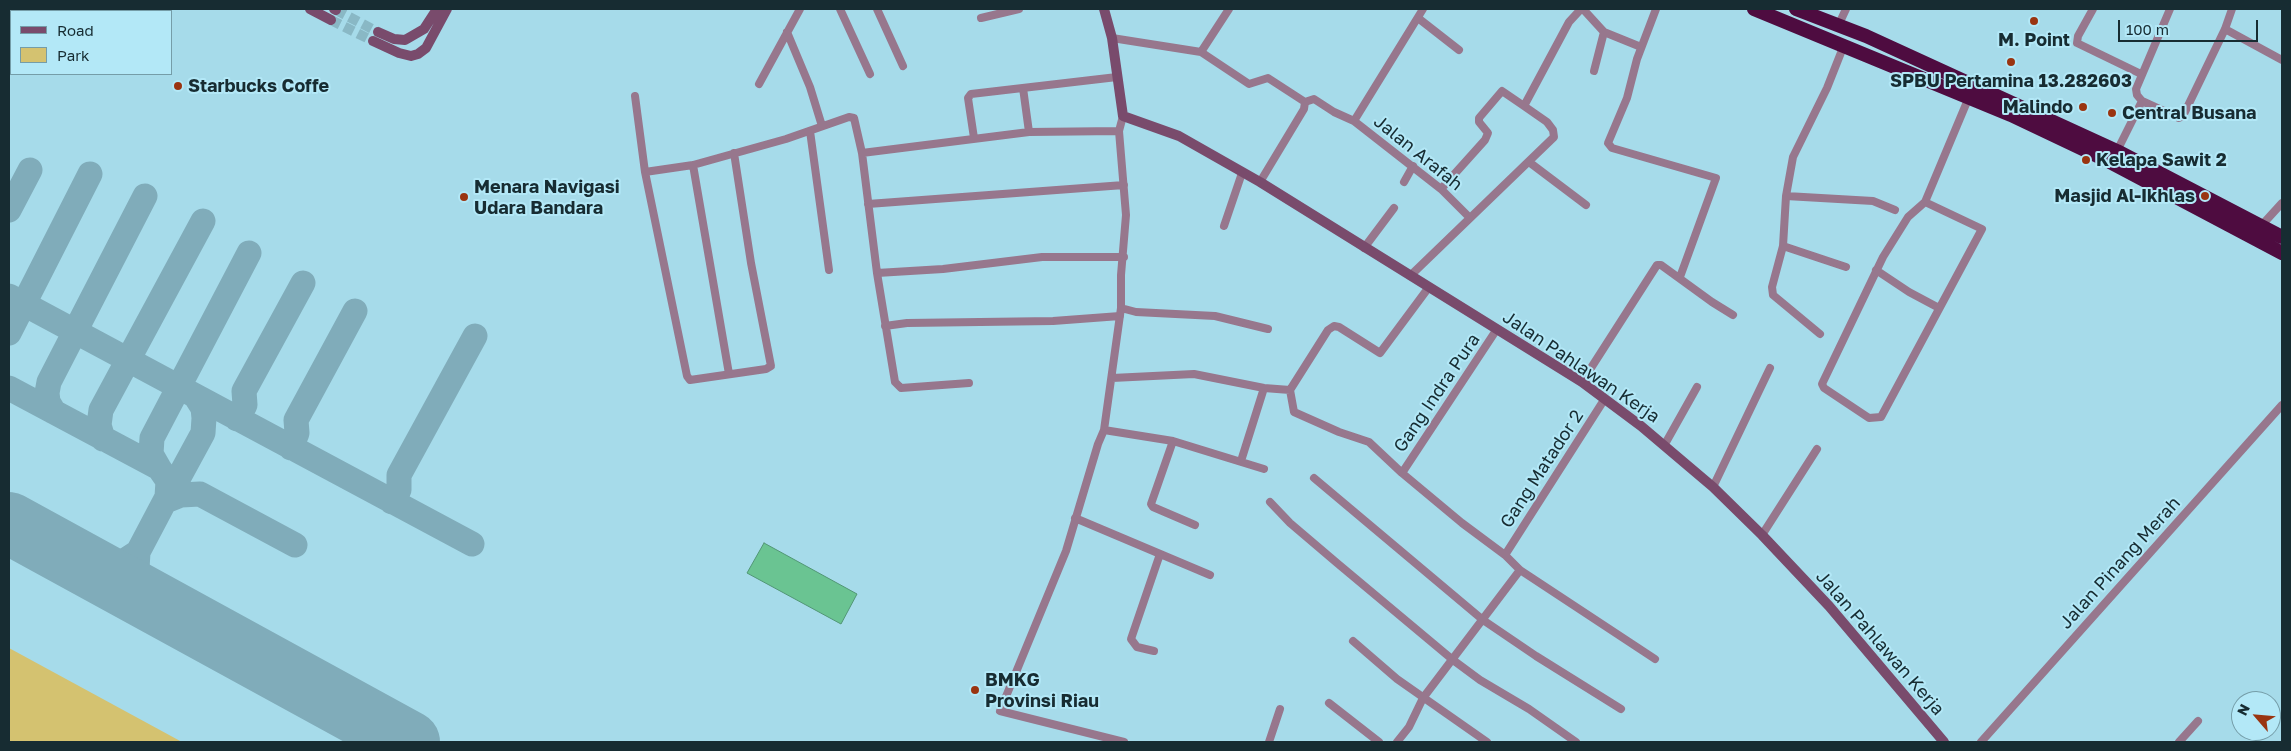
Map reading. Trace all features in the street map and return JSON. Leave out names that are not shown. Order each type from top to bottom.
[{"type":"highway","points":[[1754,9],[1969,97],[2117,151],[2282,237]]},
{"type":"highway","points":[[1796,9],[1838,24],[1955,76],[2110,162],[2282,253]]},
{"type":"street","points":[[310,9],[331,20]]},
{"type":"street","points":[[437,9],[424,29],[405,40],[375,37],[411,56],[418,54],[426,48],[446,9]]},
{"type":"street","points":[[759,84],[800,9]]},
{"type":"street","points":[[840,9],[870,74]]},
{"type":"street","points":[[876,9],[902,66]]},
{"type":"street","points":[[981,18],[1006,10],[1019,9]]},
{"type":"street","points":[[1104,9],[1112,38],[1123,116],[1119,131],[1124,185],[1124,257],[1121,275],[1121,312],[1112,378],[1104,430],[1098,444],[1066,551],[1000,711],[1124,742]]},
{"type":"street","points":[[1201,52],[1229,9]]},
{"type":"street","name":"Jalan Arafah","points":[[1423,9],[1354,121],[1441,189],[1470,218]]},
{"type":"street","points":[[1524,106],[1569,22],[1582,9],[1604,32],[1641,47]]},
{"type":"street","points":[[1656,9],[1641,47],[1627,98],[1608,141],[1610,146],[1716,178],[1680,277]]},
{"type":"street","points":[[1838,24],[1846,9]]},
{"type":"street","points":[[2093,9],[2078,36],[2077,43],[2141,74]]},
{"type":"street","points":[[2170,9],[2141,74],[2136,92],[2142,101],[2179,118],[2183,116],[2225,29],[2232,9]]},
{"type":"street","points":[[1418,18],[1459,50]]},
{"type":"street","points":[[2225,29],[2282,60]]},
{"type":"street","points":[[787,32],[810,87],[822,126]]},
{"type":"street","points":[[1594,72],[1604,32]]},
{"type":"street","points":[[1112,38],[1201,52],[1249,84],[1268,78],[1305,102],[1314,100],[1354,121]]},
{"type":"street","points":[[1820,334],[1773,295],[1772,287],[1783,246],[1786,196],[1793,157],[1827,88],[1844,45]]},
{"type":"street","points":[[974,138],[968,98],[970,94],[1117,77]]},
{"type":"street","points":[[1024,88],[1029,132]]},
{"type":"street","points":[[1410,276],[1554,137],[1554,132],[1547,122],[1502,91],[1479,118],[1479,122],[1488,133],[1485,140],[1441,189]]},
{"type":"street","points":[[635,96],[645,172],[687,376],[693,380],[766,369],[771,366],[751,263],[734,153]]},
{"type":"street","points":[[1925,202],[1982,229],[1881,417],[1869,418],[1824,388],[1822,384],[1876,270],[1908,217],[1925,202],[1969,97]]},
{"type":"street","points":[[2117,151],[2142,101]]},
{"type":"street","points":[[1260,182],[1304,109],[1305,102]]},
{"type":"street","name":"Jalan Pahlawan Kerja","points":[[1123,116],[1179,136],[1260,182],[1582,382],[1665,444],[1762,535],[1829,606],[1944,742]]},
{"type":"street","points":[[645,172],[693,164],[854,118],[862,153],[876,273],[895,382],[901,388],[969,383]]},
{"type":"street","points":[[810,131],[829,270]]},
{"type":"street","points":[[862,153],[1029,132],[1119,131]]},
{"type":"street","points":[[1528,162],[1586,205]]},
{"type":"street","points":[[693,164],[729,374]]},
{"type":"street","points":[[1404,182],[1413,166]]},
{"type":"street","points":[[1224,226],[1242,173]]},
{"type":"street","points":[[868,204],[1124,185]]},
{"type":"street","points":[[1786,196],[1873,201],[1895,210]]},
{"type":"street","points":[[2261,226],[2282,203]]},
{"type":"street","points":[[1364,248],[1394,208]]},
{"type":"street","points":[[1783,246],[1846,267]]},
{"type":"street","points":[[876,273],[943,269],[1042,258],[1124,257]]},
{"type":"street","points":[[1582,382],[1655,266],[1661,265],[1712,302],[1733,314]]},
{"type":"street","points":[[1876,270],[1909,292],[1940,308]]},
{"type":"street","points":[[1429,287],[1380,353],[1339,327],[1334,326],[1328,330],[1290,390],[1294,412],[1366,440],[1402,473],[1462,523],[1505,555],[1520,570],[1655,659]]},
{"type":"street","points":[[885,326],[907,323],[1053,321],[1121,312],[1136,312],[1215,316],[1268,329]]},
{"type":"street","name":"Gang Indra Pura","points":[[1402,473],[1497,329]]},
{"type":"street","points":[[1713,487],[1770,368]]},
{"type":"street","points":[[1112,378],[1194,374],[1264,388],[1290,390]]},
{"type":"street","points":[[1665,444],[1697,387]]},
{"type":"street","points":[[1241,461],[1264,388]]},
{"type":"street","name":"Gang Matador 2","points":[[1505,555],[1604,400]]},
{"type":"street","name":"Jalan Pinang Merah","points":[[1981,742],[2282,405]]},
{"type":"street","points":[[1104,430],[1172,440],[1264,469]]},
{"type":"street","points":[[1172,440],[1151,504],[1153,507],[1195,524]]},
{"type":"street","points":[[1762,535],[1817,449]]},
{"type":"street","points":[[1314,478],[1483,620],[1536,656],[1621,709]]},
{"type":"street","points":[[1270,502],[1310,540],[1453,660],[1480,680],[1529,709],[1576,742]]},
{"type":"street","points":[[1075,518],[1210,575]]},
{"type":"street","points":[[1154,651],[1137,647],[1131,639],[1160,554]]},
{"type":"street","points":[[1397,742],[1409,727],[1423,698],[1520,570]]},
{"type":"street","points":[[1353,641],[1423,698],[1487,742]]},
{"type":"street","points":[[1329,703],[1379,742]]},
{"type":"street","points":[[1269,742],[1280,709]]},
{"type":"street","points":[[2179,742],[2198,721]]},
{"type":"green space","points":[[9,648],[182,742],[9,742]]},
{"type":"shaded area","points":[[764,543],[857,594],[841,624],[747,573]]},
{"type":"taxiway","points":[[9,210],[30,170]]},
{"type":"taxiway","points":[[9,333],[90,174]]},
{"type":"taxiway","points":[[54,412],[48,402],[49,382],[145,196]]},
{"type":"taxiway","points":[[103,439],[99,425],[101,410],[203,221]]},
{"type":"taxiway","points":[[159,468],[151,454],[152,438],[249,253]]},
{"type":"taxiway","points":[[237,419],[245,405],[244,391],[303,283]]},
{"type":"taxiway","points":[[9,296],[472,544]]},
{"type":"taxiway","points":[[291,448],[297,433],[296,420],[355,311]]},
{"type":"taxiway","points":[[392,502],[399,490],[399,475],[475,336]]},
{"type":"taxiway","points":[[9,388],[159,468],[168,481],[167,497],[138,552],[121,563],[99,570],[82,563]]},
{"type":"taxiway","points":[[196,397],[203,408],[203,433],[166,501],[181,495],[200,494],[295,545]]},
{"type":"taxiway","points":[[138,552],[137,569],[140,578],[157,605]]},
{"type":"runway","points":[[9,523],[409,742]]},
{"type":"tunnel","points":[[336,10],[378,32]]},
{"type":"tunnel","points":[[331,20],[373,41]]},
{"type":"place","name":"M. Point","points":[[2034,21]]},
{"type":"place","name":"SPBU Pertamina 13.282603","points":[[2011,62]]},
{"type":"place","name":"Starbucks Coffe","points":[[178,86]]},
{"type":"place","name":"Malindo","points":[[2083,107]]},
{"type":"place","name":"Central Busana","points":[[2112,113]]},
{"type":"place","name":"Kelapa Sawit 2","points":[[2086,160]]},
{"type":"place","name":"Masjid Al-Ikhlas","points":[[2205,196]]},
{"type":"place","name":"Menara Navigasi Udara Bandara","points":[[464,197]]},
{"type":"place","name":"BMKG Provinsi Riau","points":[[975,690]]}]
